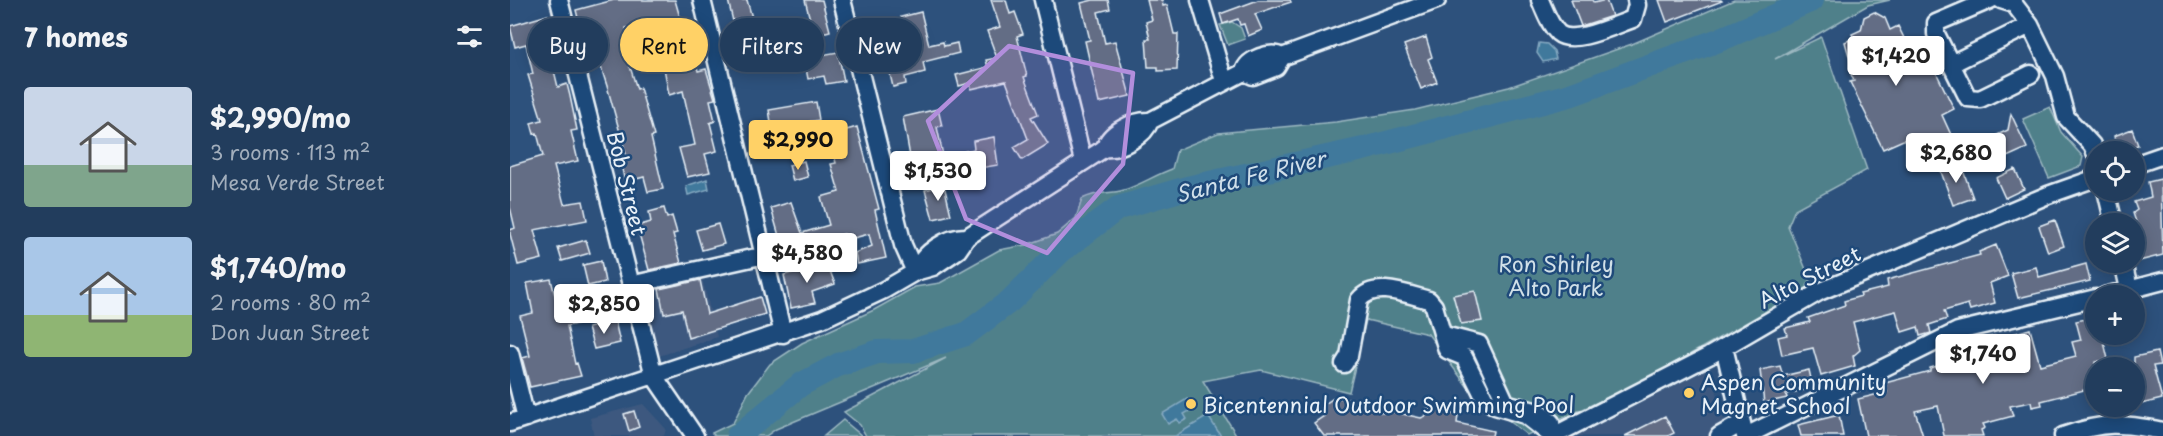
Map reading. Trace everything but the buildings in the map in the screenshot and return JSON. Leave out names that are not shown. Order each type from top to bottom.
[{"type":"street","name":"Bob Street","points":[[559,0],[654,376],[696,436]]},
{"type":"street","points":[[702,0],[783,334]]},
{"type":"street","points":[[842,0],[903,245],[915,272]]},
{"type":"street","points":[[1042,0],[1083,161]]},
{"type":"street","points":[[1200,0],[1224,81]]},
{"type":"street","points":[[510,353],[518,420],[783,334],[871,297],[915,272],[933,267],[958,250],[967,237],[1105,148],[1109,139],[1134,123],[1150,121],[1244,72],[1246,64],[1270,54],[1282,57],[1437,0]]},
{"type":"street","points":[[1540,0],[1552,27],[1560,35],[1572,40],[1633,19],[1637,5],[1635,0]]},
{"type":"street","points":[[1990,0],[1936,23],[1936,34],[1968,98],[1980,99],[2031,74]]},
{"type":"street","points":[[2001,0],[2021,4],[2055,76],[2066,117],[2088,141]]},
{"type":"street","points":[[1951,64],[2030,25]]},
{"type":"street","points":[[2145,161],[2163,155]]},
{"type":"street","name":"Alto Street","points":[[1552,436],[1724,347],[1819,292],[2048,195],[2085,182]]},
{"type":"street","points":[[630,285],[765,255]]},
{"type":"street","points":[[2145,286],[2163,281]]},
{"type":"street","points":[[1344,364],[1349,356],[1359,300],[1371,290],[1429,300],[1434,306],[1444,335],[1479,345],[1506,403],[1538,412],[1551,422],[1552,436]]},
{"type":"street","points":[[1719,436],[1744,432],[1958,331],[2085,301]]},
{"type":"street","points":[[1724,347],[1744,432]]},
{"type":"street","points":[[2063,436],[2092,426],[2117,423],[2163,431]]},
{"type":"highlighted area","points":[[1009,46],[1133,73],[1123,164],[1047,253],[966,219],[928,121]]},
{"type":"shaded area","points":[[1539,43],[1547,44],[1554,51],[1556,59],[1543,62],[1537,53]]},
{"type":"shaded area","points":[[707,179],[709,189],[688,195],[686,186]]},
{"type":"shaded area","points":[[698,262],[717,337],[659,356],[640,280]]},
{"type":"shaded area","name":"Aspen Community Magnet School","points":[[1706,370],[1712,372],[1728,436],[1576,436]]},
{"type":"shaded area","points":[[1187,399],[1193,409],[1184,414],[1187,419],[1180,423],[1177,419],[1168,424],[1162,414]]},
{"type":"shaded area","points":[[643,404],[666,429],[664,436],[594,436],[590,418]]},
{"type":"shaded area","points":[[1208,416],[1221,436],[1175,436]]},
{"type":"green space","name":"Ron Shirley Alto Park","points":[[1734,0],[1890,0],[1868,5],[1775,59],[1821,37],[1867,170],[1795,209],[1788,226],[1810,279],[1806,289],[1641,382],[1527,435],[1470,390],[1428,334],[1366,320],[1349,392],[1261,370],[1203,381],[1237,436],[866,436],[860,425],[844,412],[946,358],[776,429],[766,436],[715,436],[712,433],[733,423],[748,393],[770,364],[802,343],[874,310],[915,287],[940,283],[999,250],[1026,245],[1057,234],[1076,218],[1082,199],[1094,194],[1124,190],[1172,169],[1177,150],[1218,133],[1336,122],[1415,110],[1509,87],[1632,44]]},
{"type":"green space","points":[[1232,22],[1241,28],[1245,39],[1228,45],[1220,25]]},
{"type":"green space","points":[[2050,107],[2061,132],[2083,157],[2081,166],[2049,178],[2023,119]]},
{"type":"green space","points":[[843,420],[862,436],[824,436]]},
{"type":"waterway","name":"Santa Fe River","points":[[738,436],[800,385],[838,365],[877,352],[913,351],[966,334],[1010,301],[1061,251],[1118,208],[1187,188],[1363,149],[1570,95],[1719,40],[1812,0]]},
{"type":"place","name":"Aspen Community Magnet School","points":[[1689,393]]},
{"type":"place","name":"Bicentennial Outdoor Swimming Pool","points":[[1191,404]]}]
